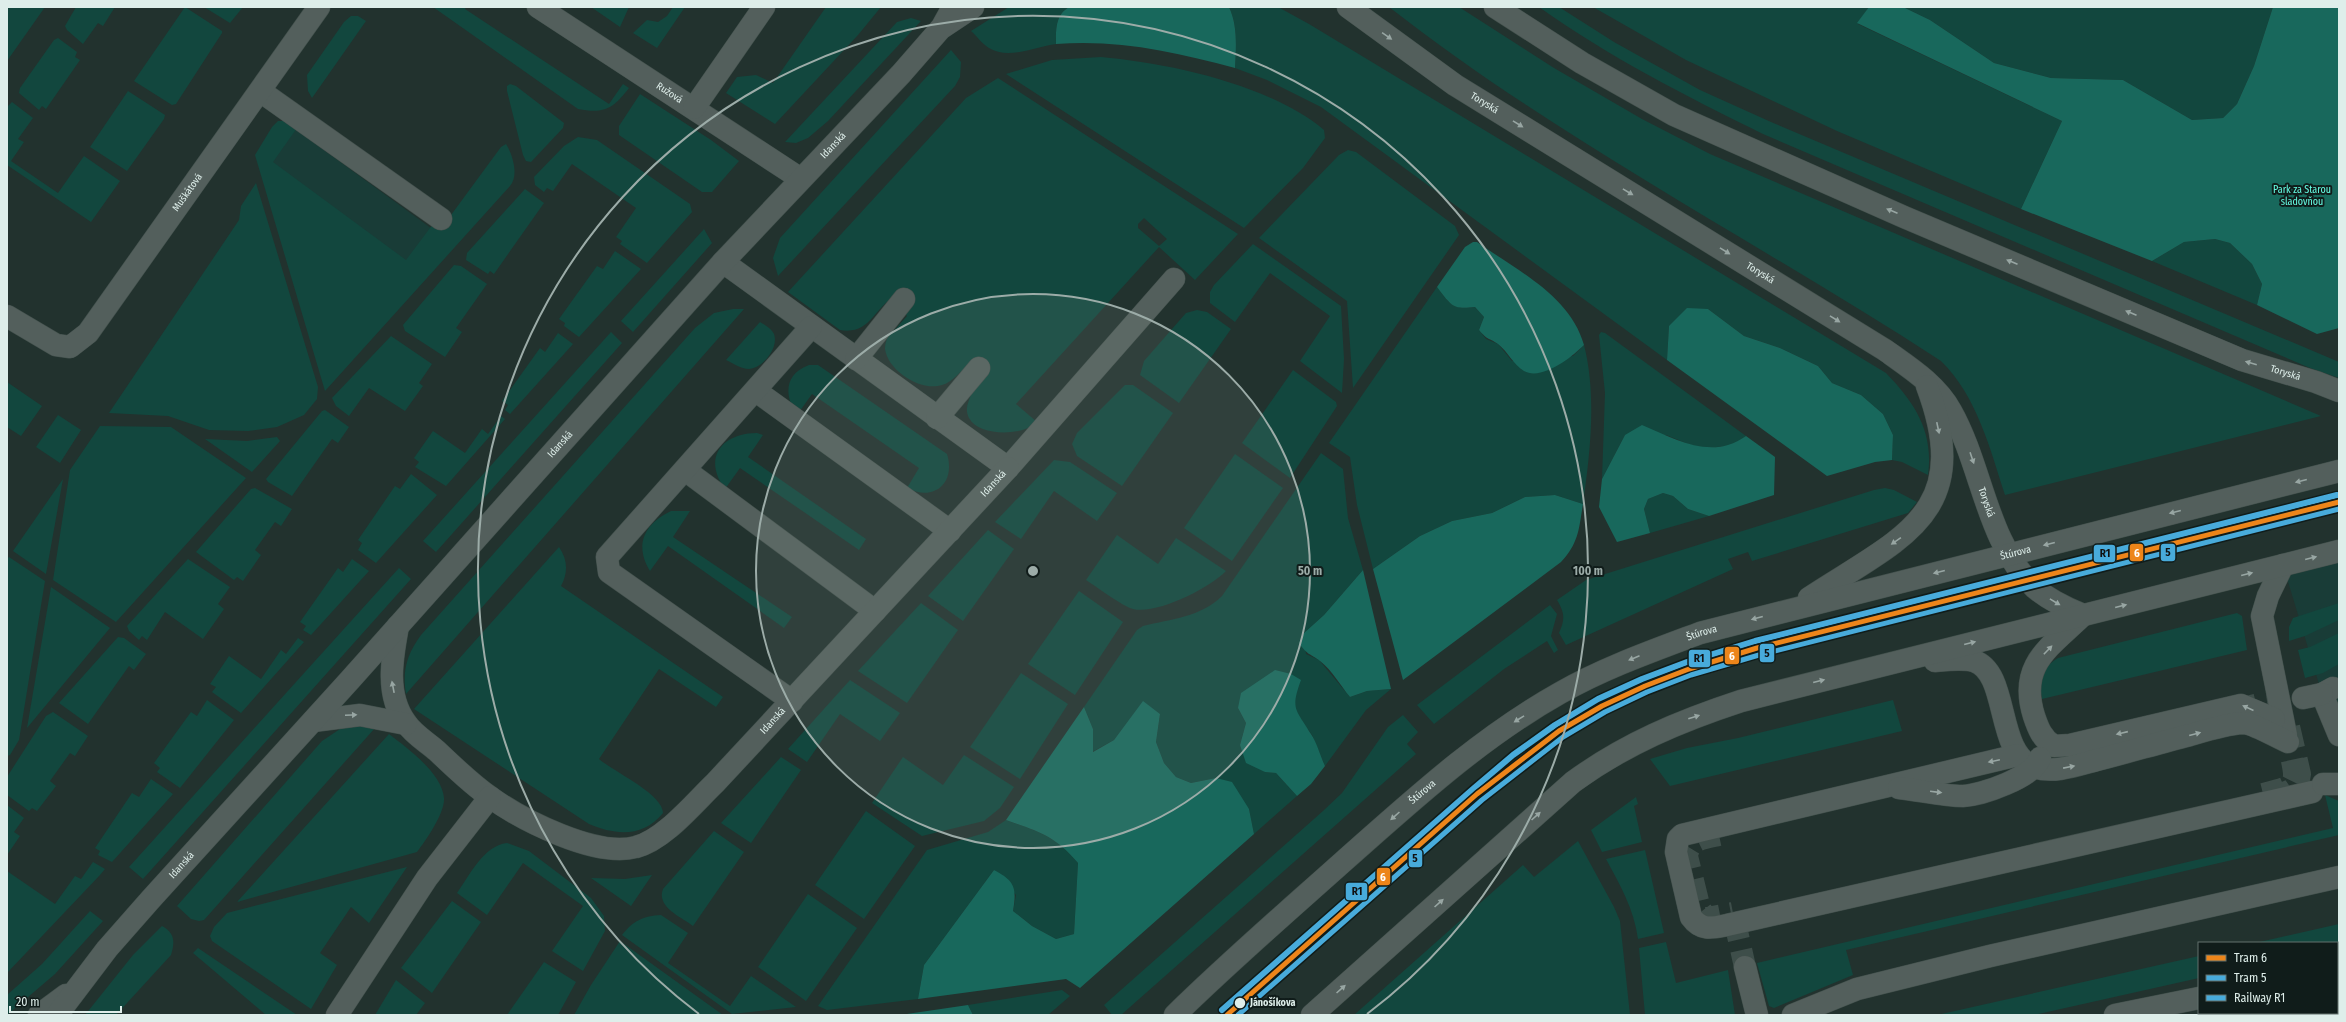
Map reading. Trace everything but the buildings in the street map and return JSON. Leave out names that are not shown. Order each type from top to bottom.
[{"type":"street","name":"Muškátová","points":[[7,316],[40,337],[56,345],[70,347],[88,333],[319,7]]},
{"type":"street","name":"Ružová","points":[[538,7],[801,179]]},
{"type":"street","points":[[694,108],[764,7]]},
{"type":"street","name":"Idanská","points":[[57,1015],[75,989],[146,905],[313,721],[723,262],[942,27],[953,7]]},
{"type":"street","name":"Idanská","points":[[942,27],[973,7]]},
{"type":"street","name":"Toryská","points":[[1495,7],[1582,63],[1674,115],[1890,211],[2242,360],[2316,382],[2339,391]]},
{"type":"street","name":"Toryská","points":[[1347,9],[1455,85],[1885,350],[1924,377],[1943,399],[1960,427],[1999,535],[2009,554],[2035,588],[2062,606],[2083,615]]},
{"type":"street","points":[[260,91],[441,219]]},
{"type":"street","name":"Idanská","points":[[723,262],[1008,468]]},
{"type":"street","name":"Idanská","points":[[398,626],[392,657],[392,683],[396,700],[406,724],[490,798],[550,832],[563,837],[602,847],[635,848],[664,832],[715,783],[1008,468],[1174,279]]},
{"type":"street","points":[[856,359],[904,300]]},
{"type":"street","points":[[792,701],[610,572],[607,557],[756,391],[811,327]]},
{"type":"street","points":[[937,418],[979,368]]},
{"type":"street","points":[[1795,608],[1897,540],[1918,523],[1931,504],[1942,473],[1942,456],[1933,404],[1924,377]]},
{"type":"street","points":[[756,391],[950,531]]},
{"type":"street","points":[[685,470],[875,611]]},
{"type":"street","name":"Štúrova","points":[[1175,1015],[1215,976],[1438,777],[1508,726],[1560,693],[1605,670],[1700,633],[2339,471]]},
{"type":"street","points":[[1312,1015],[1573,782],[1601,761],[1647,736],[1688,719],[1741,701],[2339,551]]},
{"type":"street","points":[[2283,565],[2268,596],[2262,616],[2287,739]]},
{"type":"street","points":[[2083,615],[2036,663],[2029,683],[2041,755],[2026,761],[1970,766],[1682,834],[1678,839],[1676,852],[1691,918],[1695,923],[1706,928],[1727,925],[2325,787]]},
{"type":"street","points":[[1864,670],[1950,660],[1974,662],[1984,668],[1992,679],[2004,718],[2026,761],[2052,769],[2076,765],[2217,728],[2245,723],[2287,739]]},
{"type":"street","points":[[2319,694],[2339,735]]},
{"type":"street","points":[[2035,719],[2047,742],[2058,747],[2241,705],[2287,739]]},
{"type":"street","points":[[313,721],[360,715],[406,724]]},
{"type":"street","points":[[1884,786],[1963,796],[2002,786],[2026,761]]},
{"type":"street","points":[[337,1015],[427,878],[490,798]]},
{"type":"street","points":[[1793,1015],[1821,1002],[1864,988],[1990,956],[2339,877]]},
{"type":"street","points":[[1745,967],[1757,1015]]},
{"type":"street","points":[[39,1015],[75,989]]},
{"type":"street","points":[[2114,1015],[2198,998]]},
{"type":"shaded area","points":[[291,126],[435,231],[408,269],[263,164]]},
{"type":"shaded area","points":[[2339,551],[2339,735],[2322,694],[2283,565]]},
{"type":"green space","points":[[7,7],[45,7],[7,61]]},
{"type":"green space","points":[[76,7],[115,7],[103,26],[98,23],[83,44],[67,30],[65,26]]},
{"type":"green space","points":[[185,7],[222,31],[222,33],[176,104],[172,105],[134,81]]},
{"type":"green space","points":[[204,7],[243,7],[230,23]]},
{"type":"green space","points":[[433,7],[466,7],[465,9],[609,104],[623,84],[629,88],[618,101],[607,108],[595,111],[578,109]]},
{"type":"green space","points":[[591,7],[629,7],[620,27]]},
{"type":"green space","points":[[673,7],[685,7],[657,48],[633,33],[647,20],[658,22],[667,16]]},
{"type":"green space","points":[[826,7],[881,7],[858,35],[775,124],[726,93],[737,77],[756,75],[773,83]]},
{"type":"green space","points":[[1009,7],[1069,7],[1061,14],[1057,24],[1056,44],[1022,52],[1005,53],[989,48],[971,31]]},
{"type":"green space","points":[[1069,7],[1229,7],[1235,29],[1235,68],[1147,48],[1102,43],[1056,44],[1057,24],[1061,14]]},
{"type":"green space","points":[[1229,7],[1278,7],[1309,24],[1886,373],[1906,396],[1920,419],[1928,445],[1928,475],[1902,462],[1892,460],[1893,435],[1883,414],[1861,395],[1832,383],[1818,366],[1780,348],[1744,336],[1708,309],[1669,326],[1667,360],[1321,107],[1267,80],[1235,68],[1235,29]]},
{"type":"green space","points":[[1389,7],[1459,7],[1554,68],[1642,119],[1710,154],[2321,416],[2005,495],[1988,442],[1973,407],[1964,390],[1941,361],[1802,274],[1591,147],[1522,103]]},
{"type":"green space","points":[[1539,7],[1559,7],[1614,42],[1700,90],[1771,122],[2339,362],[2339,378],[2310,368],[1763,134],[1648,75],[1593,43]]},
{"type":"green space","points":[[1593,7],[1869,7],[1858,24],[2062,121],[2021,209],[1837,131],[1686,60]]},
{"type":"green space","name":"Park za Starou sladovňou","points":[[1869,7],[1903,7],[1930,20],[1994,63],[2051,78],[2123,80],[2192,120],[2223,118],[2237,104],[2254,66],[2273,7],[2339,7],[2339,328],[2317,334],[2257,305],[2262,284],[2252,264],[2230,243],[2215,239],[2184,242],[2152,261],[2021,209],[2062,121],[1857,23]]},
{"type":"green space","points":[[1903,7],[2273,7],[2254,66],[2237,104],[2223,118],[2192,120],[2123,80],[2051,78],[1994,63],[1930,20]]},
{"type":"green space","points":[[351,16],[358,16],[366,21],[312,98],[308,91],[307,75],[344,22]]},
{"type":"green space","points":[[911,18],[921,21],[828,121],[808,138],[796,143],[785,142],[897,22]]},
{"type":"green space","points":[[58,38],[77,52],[75,57],[80,60],[46,109],[42,106],[39,110],[19,93],[20,88],[54,40]]},
{"type":"green space","points":[[951,50],[961,62],[960,77],[955,86],[778,276],[773,258],[780,238]]},
{"type":"green space","points":[[1101,57],[1128,60],[1187,71],[1248,89],[1276,100],[1302,114],[1324,130],[1325,138],[1303,168],[1244,228],[1006,74],[1052,60]]},
{"type":"green space","points":[[998,78],[1238,234],[1195,280],[1159,247],[1016,404],[1037,422],[1031,427],[1012,432],[982,429],[974,424],[969,418],[967,408],[972,391],[970,366],[946,383],[934,386],[925,385],[907,378],[892,365],[887,357],[885,349],[886,342],[890,331],[892,333],[907,316],[894,297],[887,302],[865,325],[850,331],[840,330],[788,292],[966,98]],"holes":[[[1144,218],[1167,239],[1159,246],[1138,228],[1138,224]]]},
{"type":"green space","points":[[510,84],[516,86],[564,123],[563,128],[531,162],[526,161],[523,155],[507,91],[507,86]]},
{"type":"green space","points":[[128,91],[165,115],[164,119],[127,171],[90,147]]},
{"type":"green space","points":[[640,94],[711,140],[739,161],[712,192],[702,192],[619,135],[619,126]]},
{"type":"green space","points":[[12,102],[33,118],[18,139],[24,142],[11,161],[58,193],[84,156],[120,181],[91,222],[7,165],[7,107]]},
{"type":"green space","points":[[278,121],[284,121],[297,128],[273,162],[406,260],[433,224],[440,230],[501,147],[506,144],[513,159],[515,171],[513,182],[510,186],[325,391],[255,155],[272,127]]},
{"type":"green space","points":[[578,137],[597,140],[690,204],[692,212],[647,263],[620,244],[622,241],[616,237],[636,208],[572,164],[553,191],[547,188],[544,192],[535,185],[534,177],[564,146]]},
{"type":"green space","points":[[1348,150],[1356,152],[1455,226],[1459,235],[1353,388],[1347,301],[1259,238],[1339,155]]},
{"type":"green space","points":[[256,183],[318,387],[317,399],[304,415],[277,427],[248,431],[209,430],[168,416],[109,413],[239,220],[241,206]]},
{"type":"green space","points":[[525,189],[544,203],[494,274],[490,271],[488,274],[466,260],[467,253]]},
{"type":"green space","points":[[704,229],[712,243],[633,332],[621,321]]},
{"type":"green space","points":[[2215,239],[2230,243],[2252,264],[2262,284],[2257,305],[2152,261],[2184,242]]},
{"type":"green space","points":[[1473,242],[1477,242],[1540,285],[1567,312],[1577,327],[1584,345],[1572,356],[1556,366],[1539,373],[1531,373],[1520,368],[1502,347],[1485,336],[1479,330],[1484,317],[1475,307],[1461,308],[1453,305],[1437,287],[1465,247]]},
{"type":"green space","points":[[1253,244],[1341,306],[1344,359],[1342,393],[1300,361],[1330,316],[1270,273],[1235,322],[1210,303],[1210,292],[1214,285]]},
{"type":"green space","points":[[615,251],[641,269],[579,337],[564,326],[565,323],[559,319],[597,266],[603,269]]},
{"type":"green space","points":[[454,265],[461,266],[487,284],[456,328],[462,332],[445,357],[405,331],[403,325]]},
{"type":"green space","points":[[1437,287],[1445,298],[1452,304],[1461,308],[1475,307],[1484,317],[1479,330],[1486,339],[1498,344],[1512,361],[1573,356],[1584,345],[1590,384],[1591,424],[1583,504],[1555,495],[1525,497],[1492,513],[1452,521],[1420,536],[1373,569],[1357,505],[1350,457],[1329,443]]},
{"type":"green space","points":[[1687,308],[1708,309],[1744,336],[1780,348],[1818,366],[1832,383],[1861,395],[1883,414],[1893,435],[1892,460],[1875,462],[1827,476],[1667,360],[1669,326]]},
{"type":"green space","points":[[733,309],[744,309],[406,694],[405,670],[412,649],[421,635],[695,328],[714,313]]},
{"type":"green space","points":[[1197,310],[1207,312],[1231,329],[1179,403],[1140,375],[1144,361],[1186,313]]},
{"type":"green space","points":[[760,322],[772,330],[774,334],[774,345],[769,356],[760,365],[749,369],[740,367],[726,360]]},
{"type":"green space","points":[[611,332],[622,343],[436,552],[423,541]]},
{"type":"green space","points":[[1601,332],[1605,333],[1746,436],[1734,445],[1709,448],[1693,446],[1666,435],[1625,435],[1602,479],[1605,393],[1599,335]]},
{"type":"green space","points":[[558,333],[573,344],[510,414],[505,410],[508,405],[502,401],[540,348],[545,352]]},
{"type":"green space","points":[[391,336],[432,364],[419,383],[423,386],[405,411],[369,388],[349,416],[336,406],[332,398]]},
{"type":"green space","points":[[809,365],[818,365],[947,454],[949,464],[948,474],[940,487],[934,491],[926,493],[917,492],[907,488],[919,468],[812,394],[797,415],[788,393],[789,386],[795,374]]},
{"type":"green space","points":[[1293,370],[1336,402],[1337,406],[1290,478],[1242,443]]},
{"type":"green space","points":[[7,382],[42,406],[21,436],[7,427]]},
{"type":"green space","points":[[1125,385],[1133,385],[1173,413],[1122,486],[1077,456],[1072,444],[1077,433]]},
{"type":"green space","points":[[325,410],[349,427],[338,443],[332,439],[292,496],[268,482],[266,479],[322,411]]},
{"type":"green space","points":[[58,415],[81,430],[60,463],[36,447]]},
{"type":"green space","points":[[501,416],[505,419],[446,486],[415,467],[419,462],[414,458],[433,431],[465,453],[482,429],[488,434]]},
{"type":"green space","points":[[1642,425],[1681,441],[1707,447],[1720,447],[1733,443],[1746,436],[1775,457],[1774,495],[1709,516],[1688,509],[1673,496],[1663,493],[1648,499],[1644,509],[1650,533],[1617,542],[1599,507],[1602,479],[1625,435]]},
{"type":"green space","points":[[100,426],[171,427],[246,478],[116,622],[53,580],[70,470]]},
{"type":"green space","points":[[757,433],[763,435],[748,457],[866,539],[859,550],[740,468],[725,489],[718,478],[715,467],[719,449],[734,437]]},
{"type":"green space","points":[[277,437],[280,441],[252,472],[205,439],[247,441]]},
{"type":"green space","points":[[1321,453],[1343,469],[1348,518],[1363,570],[1324,615],[1304,633],[1306,654],[1319,660],[1350,697],[1367,691],[1391,689],[1366,710],[1325,766],[1312,735],[1295,712],[1294,697],[1238,708],[1246,723],[1240,745],[1265,772],[1276,773],[1297,796],[1254,834],[1249,809],[1216,778],[1191,783],[1176,777],[1164,763],[1156,742],[1160,714],[1143,702],[1114,740],[1092,752],[1093,729],[1084,707],[1137,630],[1143,626],[1175,619],[1205,609],[1222,596]]},
{"type":"green space","points":[[1235,454],[1283,488],[1232,561],[1184,528]]},
{"type":"green space","points":[[1054,460],[1070,462],[1117,493],[1097,521],[1054,491],[1021,539],[995,522]]},
{"type":"green space","points":[[411,474],[437,495],[376,563],[358,550],[362,543],[358,540],[395,486],[400,489]]},
{"type":"green space","points":[[63,479],[46,574],[13,551]]},
{"type":"green space","points":[[255,488],[292,509],[281,526],[275,522],[255,550],[261,555],[243,581],[237,577],[234,580],[196,552],[251,489]]},
{"type":"green space","points":[[1885,488],[1894,490],[1917,502],[1908,513],[1752,561],[1748,552],[1728,559],[1733,569],[1566,645],[1559,633],[1563,620],[1563,613],[1557,600],[1586,580],[1874,490]]},
{"type":"green space","points":[[1663,493],[1673,496],[1688,509],[1709,516],[1650,533],[1644,509],[1648,499]]},
{"type":"green space","points":[[1555,495],[1583,504],[1575,542],[1567,555],[1561,562],[1403,680],[1373,569],[1420,536],[1452,521],[1492,513],[1525,497]]},
{"type":"green space","points":[[671,511],[690,511],[673,537],[792,617],[784,628],[668,546],[650,571],[645,561],[643,552],[642,544],[644,536],[654,522]]},
{"type":"green space","points":[[988,530],[1014,549],[963,621],[928,596]]},
{"type":"green space","points":[[1117,535],[1158,564],[1176,538],[1226,571],[1208,585],[1182,599],[1155,608],[1143,610],[1133,609],[1116,600],[1086,580]]},
{"type":"green space","points":[[559,547],[564,557],[566,566],[565,576],[561,586],[723,697],[716,707],[659,669],[599,759],[647,791],[661,806],[663,813],[647,827],[638,830],[619,832],[599,828],[589,824],[414,709]]},
{"type":"green space","points":[[9,557],[45,581],[19,740],[10,755],[7,756],[7,559]]},
{"type":"green space","points":[[188,559],[230,587],[218,604],[224,609],[203,639],[165,612],[147,640],[142,636],[139,640],[129,631],[127,626]]},
{"type":"green space","points":[[352,559],[369,571],[311,635],[303,630],[306,626],[300,622],[338,568],[343,572]]},
{"type":"green space","points":[[399,568],[411,579],[143,879],[129,867]]},
{"type":"green space","points":[[1363,570],[1391,689],[1367,691],[1350,697],[1328,669],[1307,652],[1299,643],[1304,633],[1324,615]]},
{"type":"green space","points":[[51,587],[110,628],[27,728]]},
{"type":"green space","points":[[1079,591],[1123,622],[1075,695],[1028,664]]},
{"type":"green space","points":[[921,603],[958,630],[907,703],[858,671]]},
{"type":"green space","points":[[2339,603],[2339,620],[2305,636],[2289,641],[2289,627],[2293,618]]},
{"type":"green space","points":[[1550,605],[1557,614],[1551,636],[1558,650],[1554,653],[1547,641],[1504,669],[1434,724],[1417,705]]},
{"type":"green space","points":[[2237,613],[2242,616],[2247,650],[2042,699],[2042,675],[2048,666],[2058,658]]},
{"type":"green space","points":[[2339,633],[2339,664],[2323,673],[2305,678],[2298,650],[2310,647]]},
{"type":"green space","points":[[118,637],[124,638],[146,654],[134,670],[129,666],[88,724],[59,703]]},
{"type":"green space","points":[[298,638],[304,642],[241,713],[212,692],[216,687],[210,684],[229,656],[261,679],[281,650],[286,654]]},
{"type":"green space","points":[[1275,670],[1291,674],[1301,680],[1296,698],[1296,709],[1315,741],[1325,766],[1311,784],[1297,796],[1276,773],[1265,772],[1246,763],[1240,745],[1246,723],[1238,708],[1241,693]]},
{"type":"green space","points":[[1021,673],[1068,704],[1020,779],[970,747]]},
{"type":"green space","points":[[850,680],[900,713],[880,741],[840,714],[807,762],[788,749]]},
{"type":"green space","points":[[207,700],[234,720],[180,788],[157,772],[160,768],[154,763],[191,712],[197,716]]},
{"type":"green space","points":[[1893,700],[1902,731],[1670,786],[1650,759],[1687,748],[1738,738]]},
{"type":"green space","points":[[1143,701],[1160,714],[1156,742],[1164,763],[1176,777],[1191,783],[1216,778],[1232,782],[1249,809],[1254,834],[1080,988],[1066,979],[918,999],[924,965],[994,870],[1006,878],[1013,886],[1015,896],[1013,911],[1032,926],[1056,939],[1074,934],[1078,863],[1053,840],[1037,831],[1006,820],[1084,707],[1093,729],[1093,752],[1114,740]]},
{"type":"green space","points":[[53,712],[88,736],[75,756],[70,753],[50,781],[56,786],[37,811],[32,808],[29,811],[7,795],[7,777],[46,716]]},
{"type":"green space","points":[[1403,715],[1418,732],[1407,744],[1416,754],[1121,1015],[1112,1015],[1104,1005],[1342,793],[1388,727]]},
{"type":"green space","points":[[356,722],[375,728],[204,920],[199,921],[191,919],[177,906],[322,741],[346,725]]},
{"type":"green space","points":[[389,734],[405,746],[430,770],[442,789],[444,798],[438,819],[417,852],[237,902]]},
{"type":"green space","points":[[964,755],[1014,787],[1000,808],[984,821],[922,836],[872,803],[903,757],[943,785]]},
{"type":"green space","points":[[781,757],[801,770],[751,843],[721,823]]},
{"type":"green space","points":[[151,779],[173,794],[112,862],[98,855],[100,851],[95,848],[132,793],[139,797]]},
{"type":"green space","points":[[2325,795],[2339,801],[2339,835],[1846,950],[1853,975],[1774,1008],[1769,1006],[1757,963],[2333,828]]},
{"type":"green space","points":[[1636,797],[1638,804],[1634,806],[1642,842],[1602,852],[1591,830]]},
{"type":"green space","points":[[7,805],[24,818],[14,832],[20,836],[7,855]]},
{"type":"green space","points":[[866,811],[915,846],[864,919],[815,885]]},
{"type":"green space","points":[[1006,820],[1037,831],[1053,840],[1078,863],[1074,934],[1056,939],[1032,926],[1013,911],[1016,895],[994,870],[924,965],[918,999],[827,1010],[818,1006],[927,850],[988,832]]},
{"type":"green space","points":[[714,831],[744,852],[693,926],[676,915],[666,906],[663,901],[663,889]]},
{"type":"green space","points":[[1578,841],[1620,921],[1630,1015],[1354,1015],[1523,865],[1534,877]]},
{"type":"green space","points":[[507,843],[529,851],[591,898],[604,916],[605,931],[583,971],[552,951],[583,906],[523,863],[487,915],[457,893],[484,855],[498,845]]},
{"type":"green space","points":[[1645,850],[1664,933],[1638,939],[1630,907],[1606,859]]},
{"type":"green space","points":[[93,862],[105,869],[7,973],[7,871],[55,904],[75,876],[81,879]]},
{"type":"green space","points":[[407,867],[369,923],[351,907],[320,953],[337,965],[311,1009],[212,941],[210,936],[214,927],[227,913]]},
{"type":"green space","points":[[652,875],[631,906],[591,878],[625,879]]},
{"type":"green space","points":[[808,894],[857,928],[806,1001],[758,967]]},
{"type":"green space","points":[[452,901],[481,922],[432,993],[401,968]]},
{"type":"green space","points":[[90,911],[103,921],[55,974],[7,1015],[7,995],[42,964]]},
{"type":"green space","points":[[661,915],[688,933],[668,963],[730,1006],[751,976],[796,1007],[732,1014],[622,935],[630,926],[639,920]]},
{"type":"green space","points":[[2339,924],[2339,947],[2338,942],[2259,942]]},
{"type":"green space","points":[[162,926],[172,935],[173,938],[171,955],[116,1015],[85,1015],[133,955]]},
{"type":"green space","points":[[620,941],[723,1015],[574,1015],[591,985]]},
{"type":"green space","points":[[1666,942],[1676,983],[1728,970],[1735,1015],[1645,1015],[1639,948]]},
{"type":"green space","points":[[198,948],[297,1015],[266,1015],[193,953]]},
{"type":"green space","points":[[2198,956],[2198,978],[2034,1015],[1937,1015]]},
{"type":"green space","points":[[544,962],[576,982],[558,1015],[507,1015]]},
{"type":"green space","points":[[396,980],[425,1003],[416,1015],[375,1015]]},
{"type":"green space","points":[[1062,990],[1070,996],[1048,1015],[973,1015],[968,1005]]},
{"type":"green space","points":[[968,1005],[973,1015],[900,1015]]},
{"type":"tunnel","points":[[2235,710],[2263,703],[2303,698]]},
{"type":"tunnel","points":[[2271,796],[2282,794],[2294,788],[2299,780],[2300,774],[2288,722]]},
{"type":"tunnel","points":[[2263,794],[2282,789],[2292,783],[2294,772],[2290,752]]},
{"type":"tunnel","points":[[1719,835],[1698,840],[1688,850],[1687,856],[1700,909],[1707,918],[1733,913]]},
{"type":"tunnel","points":[[1734,918],[1745,967]]},
{"type":"tram line","name":"6","points":[[1227,1015],[1477,794],[1559,731],[1602,706],[1645,686],[1689,669],[1757,648],[2339,502]]},
{"type":"tram line","name":"5","points":[[1238,1015],[1482,800],[1563,737],[1605,712],[1647,692],[1691,675],[1759,655],[2339,509]]},
{"type":"rail line","name":"R1","points":[[1222,1010],[1513,755],[1555,725],[1598,699],[1642,679],[1687,662],[1755,641],[2337,495]]},
{"type":"place","name":"Jánošíkova","points":[[1240,1003]]}]
